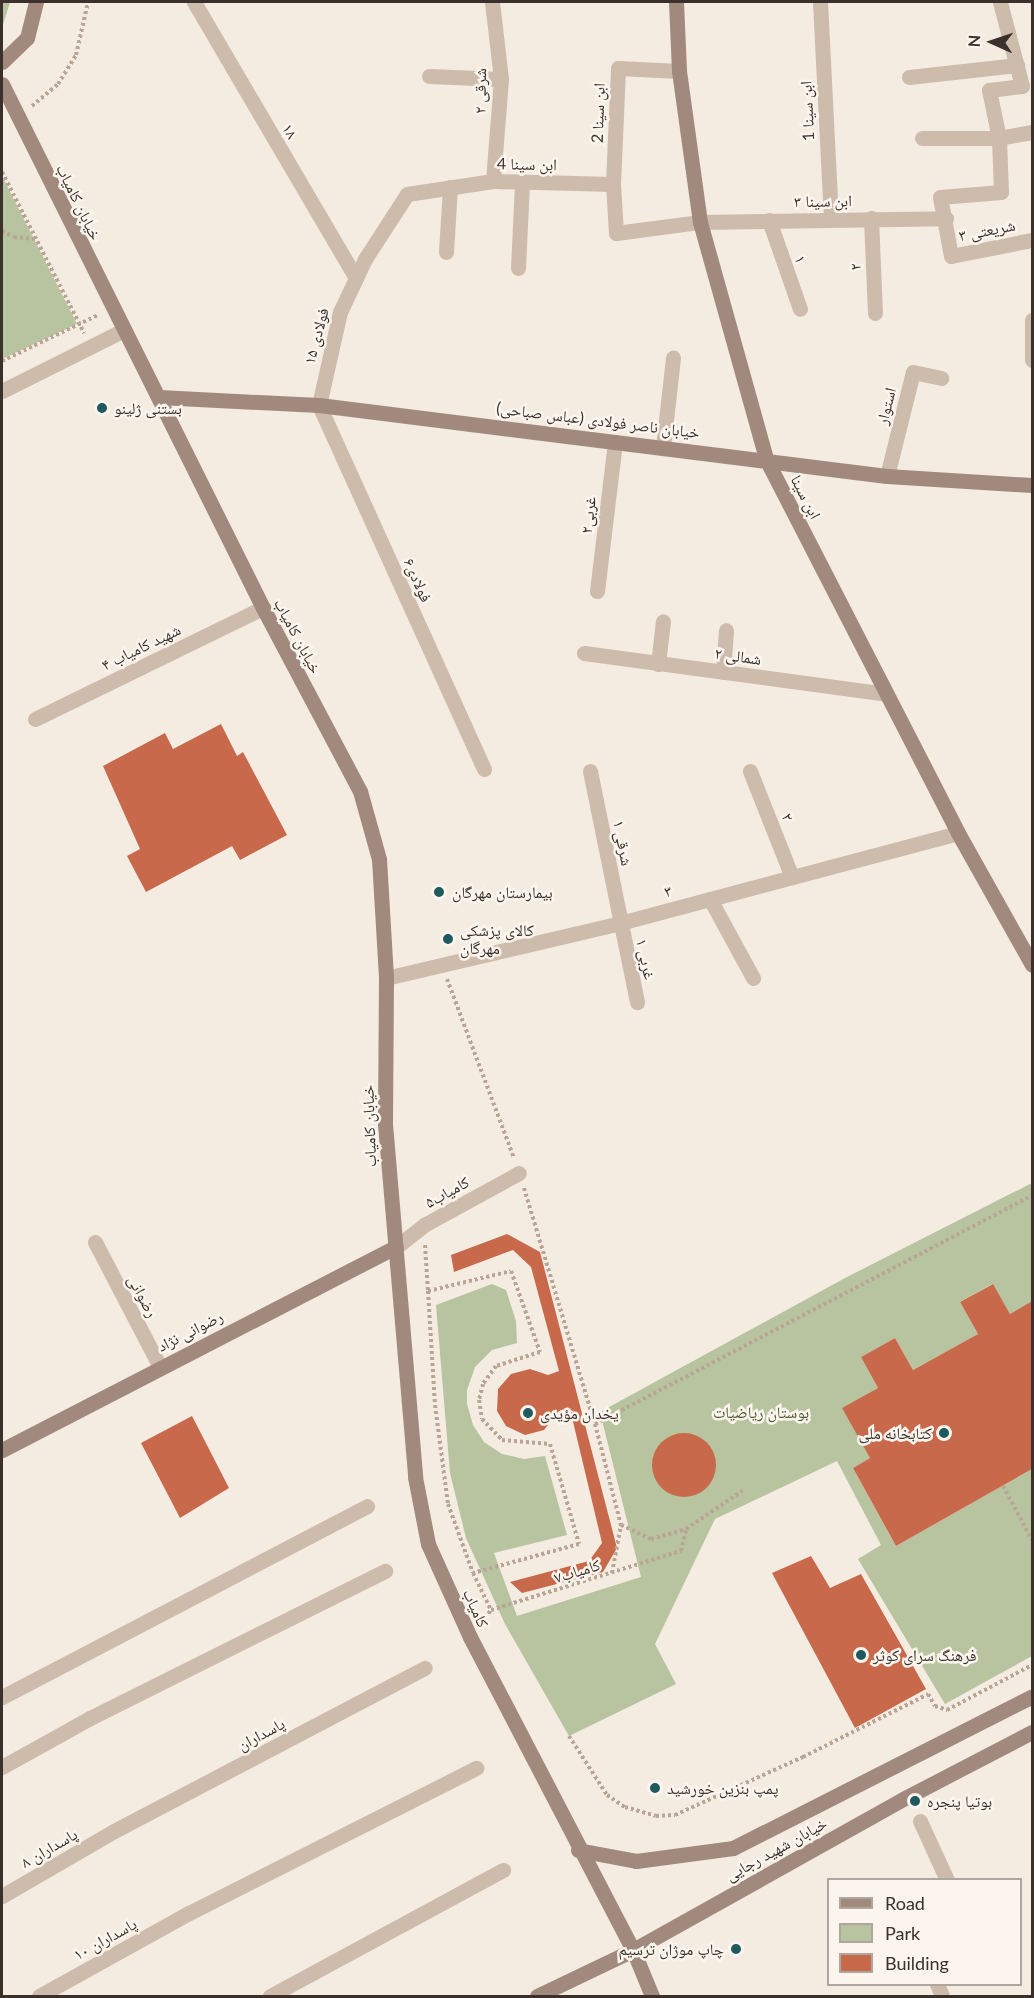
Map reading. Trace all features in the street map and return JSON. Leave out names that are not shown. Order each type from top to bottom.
[{"type":"main road","points":[[2,62],[27,38],[36,2]]},
{"type":"main road","name":"ابن سینا","points":[[676,2],[679,71],[700,222],[766,459],[958,832],[1032,965]]},
{"type":"main road","name":"خیابان کامیاب","points":[[2,84],[111,309],[159,397],[262,608],[360,791],[379,859],[386,978],[385,1124],[396,1247]]},
{"type":"main road","name":"خیابان ناصر فولادی (عباس صباحی)","points":[[159,397],[320,405],[766,459],[887,476],[1032,485]]},
{"type":"main road","name":"رضوانی نژاد","points":[[2,1450],[396,1247]]},
{"type":"main road","name":"کامیاب","points":[[396,1247],[415,1477],[428,1544],[470,1637],[578,1850],[633,1950],[652,1996]]},
{"type":"main road","name":"خیابان شهید رجایی","points":[[578,1850],[636,1862],[733,1848],[1032,1696]]},
{"type":"main road","name":"خیابان شهید رجایی","points":[[537,1996],[633,1950],[905,1798],[1032,1732]]},
{"type":"street","name":"۱۸","points":[[194,2],[356,278]]},
{"type":"street","name":"۲ شرقی","points":[[492,2],[501,79],[493,181]]},
{"type":"street","name":"ابن سینا 1","points":[[820,2],[831,218]]},
{"type":"street","points":[[946,218],[940,197],[1001,192],[999,138],[989,90],[1022,86],[1000,2]]},
{"type":"street","points":[[909,77],[1017,65]]},
{"type":"street","name":"ابن سینا 2","points":[[613,184],[618,68],[679,71]]},
{"type":"street","points":[[429,76],[501,79]]},
{"type":"street","points":[[922,138],[999,138],[1032,132]]},
{"type":"street","name":"ابن سینا 4","points":[[356,278],[407,194],[493,181],[613,184]]},
{"type":"street","points":[[518,268],[522,182]]},
{"type":"street","points":[[613,184],[616,233],[700,222]]},
{"type":"street","points":[[446,252],[450,187]]},
{"type":"street","name":"ابن سینا ۳","points":[[700,222],[831,218],[946,218]]},
{"type":"street","name":"۲","points":[[871,218],[875,314]]},
{"type":"street","name":"شریعتی ۳","points":[[946,218],[951,256],[1032,240]]},
{"type":"street","name":"۱","points":[[768,220],[800,309]]},
{"type":"street","name":"فولادی ۱۵","points":[[320,405],[340,312],[356,278]]},
{"type":"street","points":[[1032,320],[1032,360]]},
{"type":"street","points":[[2,391],[122,331]]},
{"type":"street","points":[[663,447],[673,358]]},
{"type":"street","name":"استوار","points":[[887,476],[913,372],[941,378]]},
{"type":"street","name":"فولادی۶","points":[[320,405],[484,769]]},
{"type":"street","name":"غربی۲","points":[[597,591],[615,442]]},
{"type":"street","name":"شهید کامیاب ۴","points":[[36,719],[262,608]]},
{"type":"street","points":[[658,664],[663,621]]},
{"type":"street","points":[[723,672],[726,630]]},
{"type":"street","name":"۲ شمالی","points":[[585,654],[886,694]]},
{"type":"street","name":"۱ شرقی","points":[[590,771],[620,923]]},
{"type":"street","name":"۲","points":[[750,771],[792,877]]},
{"type":"street","name":"۳","points":[[386,978],[620,923],[958,832]]},
{"type":"street","points":[[711,899],[753,978]]},
{"type":"street","name":"۱ غربی","points":[[620,923],[637,1002]]},
{"type":"street","name":"کامیاب۵","points":[[396,1247],[424,1226],[519,1173]]},
{"type":"street","name":"رضوانی","points":[[94,1242],[160,1367]]},
{"type":"street","points":[[2,1697],[367,1506]]},
{"type":"street","points":[[2,1767],[90,1718],[385,1571]]},
{"type":"street","name":"پاسداران","points":[[114,1831],[425,1668]]},
{"type":"street","name":"پاسداران ۱۰","points":[[39,1996],[189,1913],[476,1768]]},
{"type":"street","points":[[920,1821],[946,1878]]},
{"type":"street","name":"پاسداران ۸","points":[[2,1896],[114,1831]]},
{"type":"street","points":[[270,1996],[503,1870]]},
{"type":"path","points":[[15,114],[45,96],[68,70],[83,38],[88,2]]},
{"type":"path","points":[[2,172],[91,347]]},
{"type":"path","points":[[2,231],[36,239]]},
{"type":"path","points":[[2,361],[111,309]]},
{"type":"path","points":[[442,965],[519,1173],[595,1424],[621,1525],[612,1573]]},
{"type":"path","points":[[595,1424],[1032,1196]]},
{"type":"path","points":[[424,1226],[435,1405],[448,1504],[473,1573],[491,1610],[470,1637]]},
{"type":"path","points":[[428,1292],[511,1271],[540,1352],[496,1366],[483,1384],[479,1400],[482,1419],[502,1440],[550,1444],[579,1544],[473,1573]]},
{"type":"path","points":[[1003,1486],[1032,1539]]},
{"type":"path","points":[[621,1525],[651,1539],[686,1529],[742,1491]]},
{"type":"path","name":"کامیاب۷","points":[[491,1610],[681,1551],[686,1529]]},
{"type":"path","points":[[569,1736],[607,1795],[625,1807],[656,1816],[675,1815],[803,1757],[928,1694],[935,1706],[947,1710],[1032,1665]]},
{"type":"green space","points":[[2,2],[10,2],[2,28]]},
{"type":"green space","points":[[2,176],[77,324],[2,359]]},
{"type":"green space","name":"بوستان ریاضیات","points":[[1032,1183],[1032,1301],[1010,1314],[992,1284],[960,1302],[978,1334],[913,1370],[895,1338],[861,1357],[878,1388],[843,1408],[870,1458],[853,1468],[896,1546],[1032,1469],[1032,1656],[945,1704],[858,1559],[881,1545],[837,1461],[715,1519],[655,1644],[676,1684],[569,1736],[505,1624],[466,1538],[450,1473],[436,1305],[492,1284],[506,1290],[516,1321],[517,1343],[492,1350],[475,1367],[467,1390],[467,1404],[473,1425],[484,1442],[502,1454],[524,1459],[545,1456],[567,1535],[494,1553],[517,1616],[641,1577],[600,1412],[845,1278]]},
{"type":"building","points":[[221,724],[237,756],[243,752],[287,835],[240,860],[232,846],[146,892],[127,856],[140,849],[103,766],[165,733],[173,749]]},
{"type":"building","name":"یخدان مؤیدی","points":[[507,1234],[540,1252],[617,1548],[603,1572],[522,1593],[510,1582],[589,1561],[602,1543],[570,1409],[559,1411],[544,1430],[525,1435],[506,1426],[497,1411],[498,1389],[511,1374],[530,1369],[548,1375],[559,1371],[531,1267],[513,1250],[454,1272],[451,1255]]},
{"type":"building","name":"کتابخانه ملی","points":[[993,1284],[1010,1314],[1032,1301],[1032,1469],[896,1546],[853,1468],[870,1458],[842,1408],[878,1388],[861,1357],[895,1338],[913,1370],[978,1334],[960,1302]]},
{"type":"building","points":[[192,1416],[229,1488],[180,1518],[141,1443]]},
{"type":"building","points":[[684,1433],[696,1435],[707,1442],[714,1453],[716,1465],[714,1477],[707,1488],[696,1495],[684,1497],[672,1495],[661,1488],[654,1477],[652,1465],[654,1453],[661,1442],[672,1435]]},
{"type":"building","name":"فرهنگ سرای کوثر","points":[[811,1556],[830,1588],[861,1574],[926,1689],[855,1728],[772,1573]]},
{"type":"place","name":"بستنی ژلینو","points":[[102,408]]},
{"type":"place","name":"بیمارستان مهرگان","points":[[439,892]]},
{"type":"place","name":"کالای پزشکی مهرگان","points":[[448,939]]},
{"type":"place","name":"یخدان مؤیدی","points":[[528,1413]]},
{"type":"place","name":"کتابخانه ملی","points":[[944,1433]]},
{"type":"place","name":"فرهنگ سرای کوثر","points":[[861,1655]]},
{"type":"place","name":"پمپ بنزین خورشید","points":[[655,1788]]},
{"type":"place","name":"بوتیا پنجره","points":[[915,1801]]},
{"type":"place","name":"چاپ موژان ترسیم","points":[[736,1949]]}]
